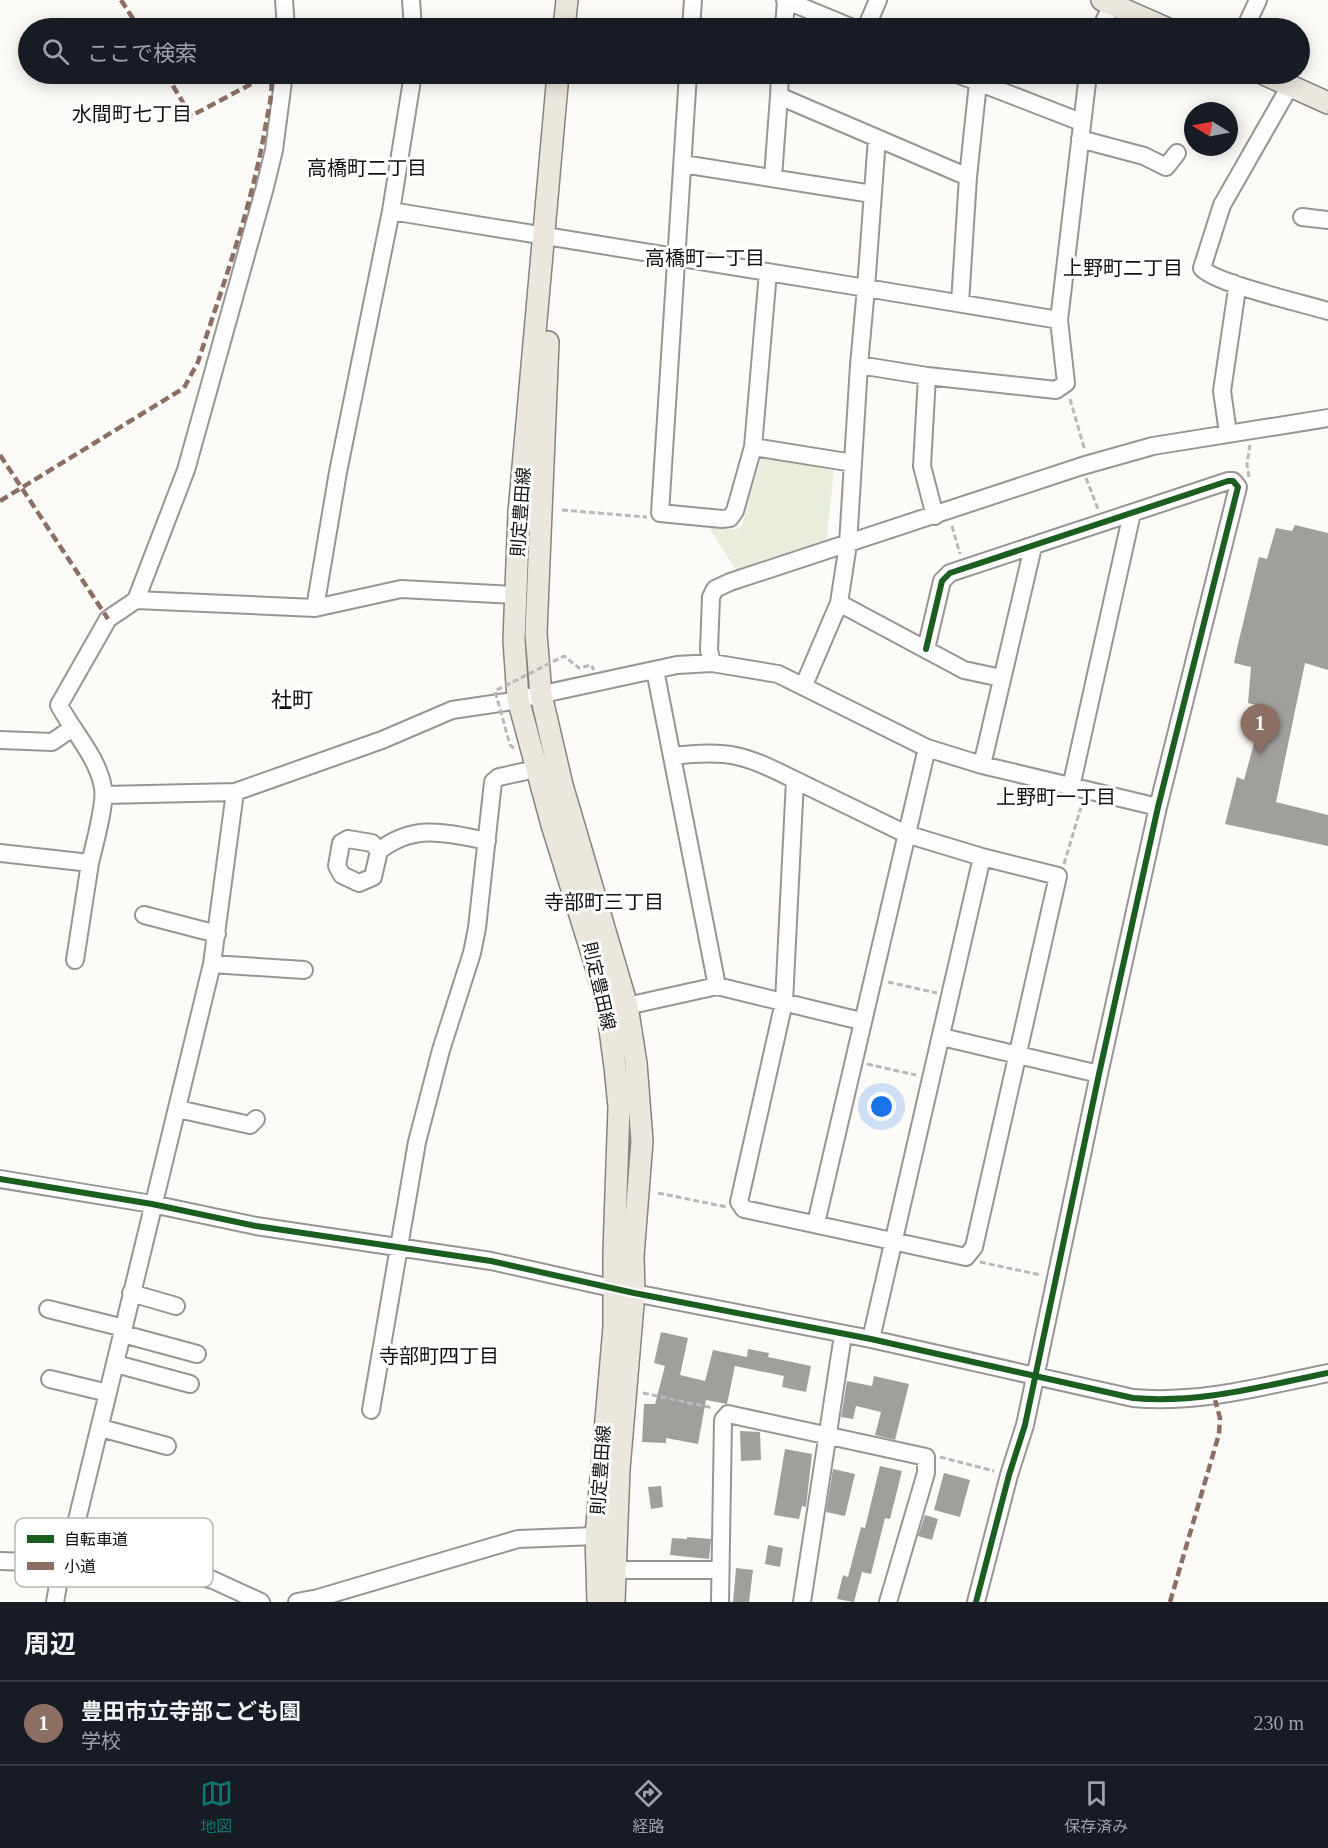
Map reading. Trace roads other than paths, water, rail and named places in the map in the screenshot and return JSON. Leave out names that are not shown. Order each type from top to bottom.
[{"type":"main road","points":[[565,18],[567,0]]},
{"type":"main road","points":[[1109,1],[1145,18]]},
{"type":"main road","name":"則定豊田線","points":[[557,84],[515,595],[518,699],[536,769],[607,1007],[619,1107],[624,1291],[614,1602]]},
{"type":"main road","points":[[1286,84],[1328,103]]},
{"type":"main road","name":"則定豊田線","points":[[543,237],[549,315],[536,633],[541,695],[562,785],[627,1006],[636,1064],[642,1141],[633,1256],[614,1327],[596,1536],[598,1602]]},
{"type":"street","points":[[284,0],[285,18]]},
{"type":"street","points":[[411,0],[412,18]]},
{"type":"street","points":[[692,18],[693,0]]},
{"type":"street","points":[[785,18],[786,0],[829,18]]},
{"type":"street","points":[[870,18],[878,0]]},
{"type":"street","points":[[1250,18],[1258,0]]},
{"type":"street","points":[[1104,18],[1109,1]]},
{"type":"street","points":[[75,960],[90,862],[104,795],[93,759],[71,729],[59,705],[108,619],[136,600],[186,470],[265,187],[274,150],[283,84]]},
{"type":"street","points":[[315,608],[338,472],[391,211],[411,84]]},
{"type":"street","points":[[687,84],[660,513],[730,518],[735,511],[753,447],[768,272]]},
{"type":"street","points":[[773,177],[780,84]]},
{"type":"street","points":[[960,303],[968,177],[978,84]]},
{"type":"street","points":[[981,84],[1081,122]]},
{"type":"street","points":[[859,365],[927,376],[1056,390],[1066,383],[1059,320],[1087,84]]},
{"type":"street","points":[[1290,86],[1222,205],[1202,268],[1206,274],[1328,311]]},
{"type":"street","points":[[779,96],[968,177]]},
{"type":"street","points":[[804,685],[839,603],[848,544],[877,138]]},
{"type":"street","points":[[1080,139],[1144,156],[1166,167],[1178,153]]},
{"type":"street","points":[[683,164],[872,194]]},
{"type":"street","points":[[391,211],[1059,320]]},
{"type":"street","points":[[1302,217],[1328,220]]},
{"type":"street","points":[[1228,433],[1222,391],[1237,289],[1233,283]]},
{"type":"street","points":[[927,376],[922,466],[942,514]]},
{"type":"street","points":[[712,663],[709,650],[711,597],[716,589],[760,570],[1152,446],[1252,428],[1328,418]]},
{"type":"street","points":[[753,447],[853,463]]},
{"type":"street","points":[[926,648],[945,577],[1228,481],[1233,481],[1238,487],[1158,807],[1098,1074],[1025,1425],[1009,1475],[975,1602]]},
{"type":"street","points":[[1071,787],[1132,513]]},
{"type":"street","points":[[982,765],[1034,547]]},
{"type":"street","points":[[136,600],[315,608],[401,589],[515,595]]},
{"type":"street","points":[[839,603],[964,670],[1001,678]]},
{"type":"street","points":[[104,795],[236,792],[382,740],[452,710],[541,695],[655,670],[712,663],[768,671],[804,685],[927,748],[982,765],[1158,807]]},
{"type":"street","points":[[655,670],[717,986]]},
{"type":"street","points":[[0,740],[52,742],[71,729]]},
{"type":"street","points":[[816,1223],[854,1061],[861,1021],[927,748]]},
{"type":"street","points":[[673,756],[708,752],[731,753],[752,759],[906,834],[982,857],[1058,876],[974,1247],[968,1255],[962,1257],[816,1223],[744,1209],[740,1205],[738,1198],[784,1002],[795,780]]},
{"type":"street","points":[[371,1410],[420,1131],[441,1050],[472,953],[493,782],[499,777],[536,769]]},
{"type":"street","points":[[76,1518],[101,1428],[152,1204],[178,1109],[212,964],[236,792]]},
{"type":"street","points":[[379,851],[405,835],[425,831],[487,841]]},
{"type":"street","points":[[0,853],[90,862]]},
{"type":"street","points":[[871,1339],[982,857]]},
{"type":"street","points":[[144,915],[217,934]]},
{"type":"street","points":[[212,964],[304,970]]},
{"type":"street","points":[[627,1006],[717,986],[861,1021]]},
{"type":"street","points":[[942,1037],[1098,1074]]},
{"type":"street","points":[[178,1109],[250,1125],[256,1119]]},
{"type":"street","points":[[0,1179],[152,1204],[256,1226],[491,1261],[624,1291],[871,1339],[1133,1398],[1158,1400],[1214,1396],[1328,1372]]},
{"type":"street","points":[[131,1293],[176,1306]]},
{"type":"street","points":[[48,1309],[197,1354]]},
{"type":"street","points":[[802,1602],[843,1335]]},
{"type":"street","points":[[116,1364],[190,1384]]},
{"type":"street","points":[[50,1379],[108,1393]]},
{"type":"street","points":[[720,1602],[725,1416],[728,1414],[926,1456],[926,1473],[888,1602]]},
{"type":"street","points":[[101,1428],[168,1446]]},
{"type":"street","points":[[297,1602],[318,1598],[518,1539],[596,1536]]},
{"type":"street","points":[[0,1561],[15,1561]]},
{"type":"street","points":[[614,1570],[720,1570]]},
{"type":"street","points":[[213,1582],[261,1602]]},
{"type":"street","points":[[55,1602],[59,1587]]},
{"type":"place","name":"豊田市立寺部こども園","points":[[1260,754]]},
{"type":"district","name":"水間町七丁目","points":[[132,114]]},
{"type":"district","name":"高橋町二丁目","points":[[367,168]]},
{"type":"district","name":"高橋町一丁目","points":[[705,258]]},
{"type":"district","name":"上野町二丁目","points":[[1123,268]]},
{"type":"district","name":"社町","points":[[292,700]]},
{"type":"district","name":"上野町一丁目","points":[[1056,797]]},
{"type":"district","name":"寺部町三丁目","points":[[604,902]]},
{"type":"district","name":"寺部町四丁目","points":[[439,1356]]}]
